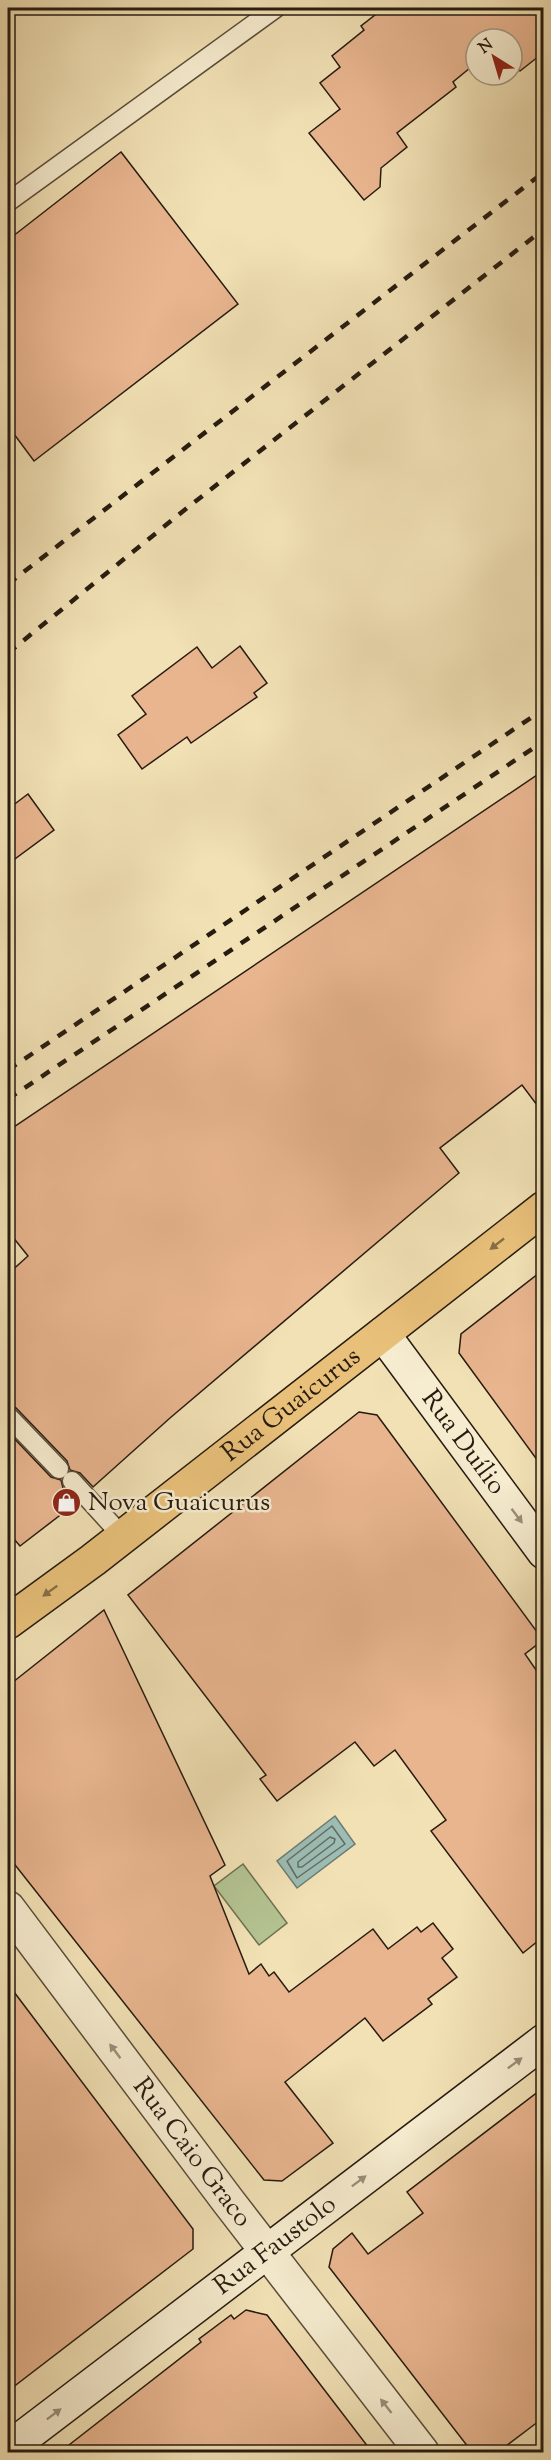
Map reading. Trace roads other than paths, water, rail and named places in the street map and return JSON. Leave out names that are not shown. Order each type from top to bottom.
[{"type":"main road","name":"Rua Guaicurus","points":[[8,1622],[123,1537],[543,1208]]},
{"type":"street","name":"Rua Duílio","points":[[382,1334],[543,1551]]},
{"type":"street","name":"Rua Caio Graco","points":[[8,1908],[267,2252],[422,2452]]},
{"type":"street","name":"Rua Faustolo","points":[[8,2449],[543,2041]]},
{"type":"lane","points":[[8,202],[276,8]]},
{"type":"lane","points":[[8,1416],[123,1537]]},
{"type":"water","points":[[335,1816],[355,1844],[297,1888],[277,1861]]},
{"type":"railway","points":[[8,584],[544,172]]},
{"type":"railway","points":[[8,653],[187,508],[544,229]]},
{"type":"railway","points":[[8,1070],[544,709]]},
{"type":"railway","points":[[8,1099],[544,741]]},
{"type":"place","name":"Nova Guaicurus","points":[[67,1503]]}]
